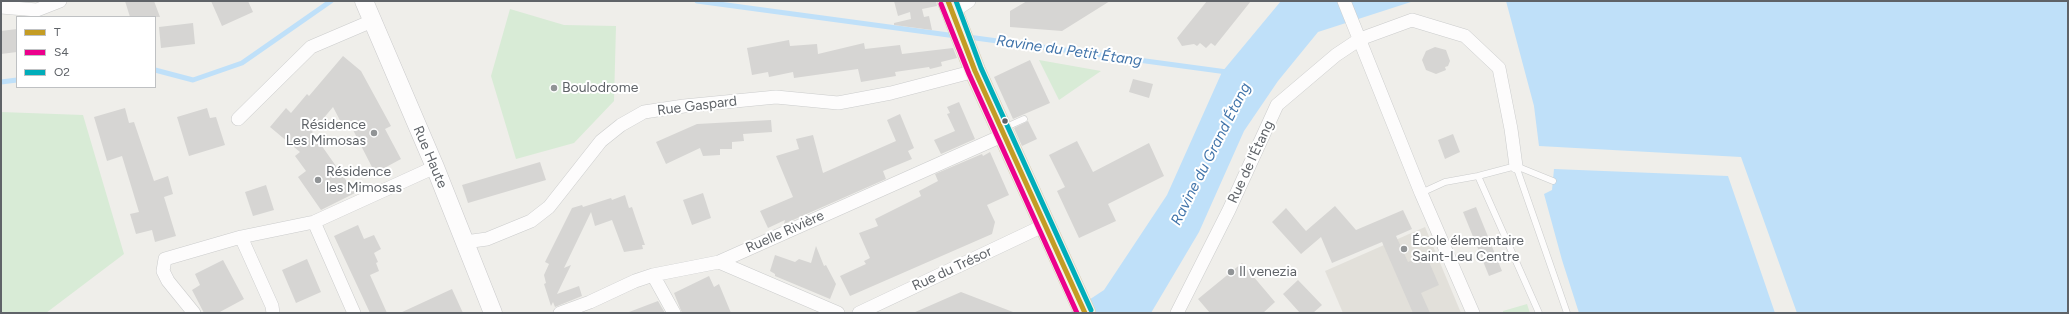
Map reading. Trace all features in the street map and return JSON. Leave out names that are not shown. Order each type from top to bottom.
[{"type":"main road","name":"Rue Haute","points":[[368,10],[435,167],[464,242],[494,313]]},
{"type":"main road","points":[[952,13],[972,65],[1084,313]]},
{"type":"street","points":[[1,7],[37,10],[60,1]]},
{"type":"street","points":[[952,13],[969,1]]},
{"type":"street","points":[[1344,1],[1421,193],[1473,313]]},
{"type":"street","points":[[238,119],[311,47],[368,10]]},
{"type":"street","name":"Rue de l'Étang","points":[[1177,313],[1229,210],[1277,105],[1336,55],[1358,33],[1412,20],[1465,36],[1499,68],[1516,166]]},
{"type":"street","name":"Rue Gaspard","points":[[464,242],[487,239],[531,221],[549,207],[601,141],[621,124],[644,112],[684,106],[776,97],[838,102],[891,93],[972,65]]},
{"type":"street","name":"Ruelle Rivière","points":[[560,313],[590,302],[635,281],[653,275],[719,262],[1003,132]]},
{"type":"street","points":[[194,313],[168,281],[163,271],[165,259],[242,237],[314,222],[435,167]]},
{"type":"street","points":[[314,222],[354,313]]},
{"type":"street","name":"Rue du Trésor","points":[[859,313],[1045,225]]},
{"type":"street","points":[[242,237],[272,306],[273,313]]},
{"type":"street","points":[[719,262],[838,313]]},
{"type":"street","points":[[653,275],[674,313]]},
{"type":"lane","points":[[1003,132],[1024,119]]},
{"type":"lane","points":[[1516,166],[1567,313]]},
{"type":"lane","points":[[1421,193],[1445,182],[1478,176],[1516,166],[1553,181]]},
{"type":"lane","points":[[1478,176],[1539,313]]},
{"type":"shaded area","name":"École élementaire Saint-Leu Centre","points":[[1425,227],[1461,313],[1343,313],[1325,271]]},
{"type":"green space","name":"Boulodrome","points":[[510,9],[564,25],[616,26],[614,101],[574,143],[516,159],[491,76]]},
{"type":"green space","points":[[1039,60],[1101,71],[1059,100]]},
{"type":"green space","points":[[1,112],[83,115],[124,254],[46,313],[1,313]]},
{"type":"green space","points":[[1527,304],[1530,313],[1503,313],[1503,311]]},
{"type":"water","name":"Ravine du Grand Étang","points":[[1281,1],[1414,1],[1318,32],[1278,81],[1244,131],[1199,232],[1151,313],[1069,313],[1104,290],[1167,195],[1222,72]]},
{"type":"water","points":[[1506,1],[2068,1],[2068,313],[1797,313],[1741,157],[1539,146],[1534,106]]},
{"type":"water","points":[[1554,169],[1728,176],[1775,313],[1579,313],[1562,260],[1544,194],[1552,190]]},
{"type":"building","points":[[125,1],[154,1],[160,17],[156,16],[130,16]]},
{"type":"building","points":[[211,1],[248,1],[253,12],[222,26]]},
{"type":"building","points":[[894,1],[936,1],[937,6],[922,9],[924,17],[929,16],[932,30],[894,25],[894,23],[911,19],[910,12],[898,16]]},
{"type":"building","points":[[1027,1],[1110,1],[1062,31],[1010,27],[1010,11]]},
{"type":"building","points":[[1207,1],[1251,1],[1215,46],[1211,43],[1206,48],[1200,43],[1197,46],[1194,44],[1182,46],[1177,38]]},
{"type":"building","points":[[193,23],[195,44],[161,48],[159,27]]},
{"type":"building","points":[[16,29],[16,52],[1,54],[1,31]]},
{"type":"building","points":[[789,40],[790,46],[817,44],[818,54],[864,43],[865,49],[900,45],[902,54],[953,48],[957,58],[941,62],[942,66],[930,69],[929,67],[895,72],[896,76],[861,82],[858,69],[794,78],[793,72],[769,77],[768,72],[752,75],[747,48]]},
{"type":"building","points":[[1435,47],[1446,50],[1450,61],[1448,66],[1445,67],[1446,70],[1436,74],[1426,70],[1422,60],[1426,51]]},
{"type":"building","points":[[343,56],[361,71],[391,126],[385,129],[401,159],[375,173],[351,126],[345,130],[333,107],[312,132],[355,193],[321,210],[298,177],[306,171],[295,156],[300,152],[270,127],[286,108],[291,113],[307,94],[309,96]]},
{"type":"building","points":[[1030,60],[1050,103],[1013,119],[994,77]]},
{"type":"building","points":[[1133,79],[1153,84],[1149,98],[1129,92]]},
{"type":"building","points":[[959,102],[975,139],[941,154],[934,140],[955,131],[947,114],[950,113],[947,107]]},
{"type":"building","points":[[125,108],[129,123],[134,122],[154,181],[168,176],[173,194],[164,197],[176,236],[155,242],[152,230],[136,234],[130,214],[139,212],[122,156],[107,161],[94,117]]},
{"type":"building","points":[[207,108],[210,118],[216,117],[225,145],[189,156],[177,117]]},
{"type":"building","points":[[900,114],[914,148],[908,151],[912,159],[883,171],[886,179],[784,224],[785,220],[768,228],[760,211],[793,197],[776,156],[799,149],[796,139],[813,135],[823,173],[896,141],[887,120]]},
{"type":"building","points":[[771,120],[772,132],[743,134],[744,141],[732,142],[732,149],[720,149],[720,155],[703,156],[700,148],[666,164],[656,142],[697,124]]},
{"type":"building","points":[[1028,121],[1037,139],[1022,146],[1014,128]]},
{"type":"building","points":[[1453,134],[1460,152],[1445,159],[1438,140]]},
{"type":"building","points":[[1077,141],[1093,172],[1149,143],[1164,176],[1108,204],[1116,221],[1079,238],[1057,191],[1065,187],[1049,155]]},
{"type":"building","points":[[990,152],[1009,195],[987,205],[995,222],[992,234],[850,296],[840,276],[866,264],[864,261],[870,258],[859,233],[878,226],[875,219],[921,196],[919,191],[938,181],[935,174]]},
{"type":"building","points":[[540,162],[546,180],[468,203],[462,185]]},
{"type":"building","points":[[266,185],[274,210],[253,216],[245,192]]},
{"type":"building","points":[[703,193],[711,218],[692,225],[683,200]]},
{"type":"building","points":[[625,195],[629,208],[632,207],[645,245],[642,245],[643,249],[624,252],[612,220],[595,226],[591,212],[564,268],[571,265],[557,294],[579,286],[582,296],[555,307],[553,302],[551,306],[544,284],[546,283],[544,275],[549,264],[545,262],[572,208],[582,205],[583,207],[611,198],[612,200]]},
{"type":"building","points":[[1335,206],[1356,230],[1403,210],[1412,229],[1396,236],[1408,262],[1426,255],[1439,285],[1421,293],[1430,313],[1413,313],[1382,242],[1332,263],[1321,237],[1301,254],[1272,222],[1286,208],[1306,231]]},
{"type":"building","points":[[1476,207],[1502,271],[1489,276],[1463,212]]},
{"type":"building","points":[[358,225],[364,239],[374,235],[381,249],[374,253],[378,262],[376,263],[379,271],[370,275],[387,313],[370,313],[334,236]]},
{"type":"building","points":[[816,246],[824,266],[826,265],[836,284],[830,299],[775,276],[775,274],[770,271],[775,255],[795,262],[799,259],[811,263]]},
{"type":"building","points":[[307,259],[321,292],[296,303],[282,270]]},
{"type":"building","points":[[223,260],[244,299],[218,313],[204,313],[192,290],[200,285],[195,274]]},
{"type":"building","points":[[1242,263],[1275,302],[1263,313],[1210,313],[1198,299]]},
{"type":"building","points":[[709,276],[714,287],[719,284],[731,313],[682,313],[674,293]]},
{"type":"building","points":[[1298,280],[1322,305],[1313,313],[1300,313],[1283,294]]},
{"type":"building","points":[[452,289],[463,313],[400,313]]},
{"type":"building","points":[[961,292],[1013,312],[1013,313],[913,313]]},
{"type":"building","points":[[658,301],[665,313],[629,313],[629,312]]},
{"type":"waterway","name":"Ravine du Petit Étang","points":[[156,70],[193,80],[242,63],[331,1]]},
{"type":"waterway","name":"Ravine du Petit Étang","points":[[697,1],[956,36]]},
{"type":"waterway","name":"Ravine du Petit Étang","points":[[968,37],[1227,72]]},
{"type":"waterway","name":"Ravine du Petit Étang","points":[[1,82],[16,80]]},
{"type":"transit line","name":"T","points":[[948,1],[975,71],[1085,313]]},
{"type":"transit line","name":"O2","points":[[956,1],[981,68],[1091,310]]},
{"type":"transit line","name":"S4","points":[[941,4],[969,74],[1077,313]]},
{"type":"place","name":"Boulodrome","points":[[554,88]]},
{"type":"place","name":"Résidence Les Mimosas","points":[[374,133]]},
{"type":"place","name":"Résidence les Mimosas","points":[[318,180]]},
{"type":"place","name":"École élementaire Saint-Leu Centre","points":[[1404,249]]},
{"type":"place","name":"Il venezia","points":[[1231,272]]}]
